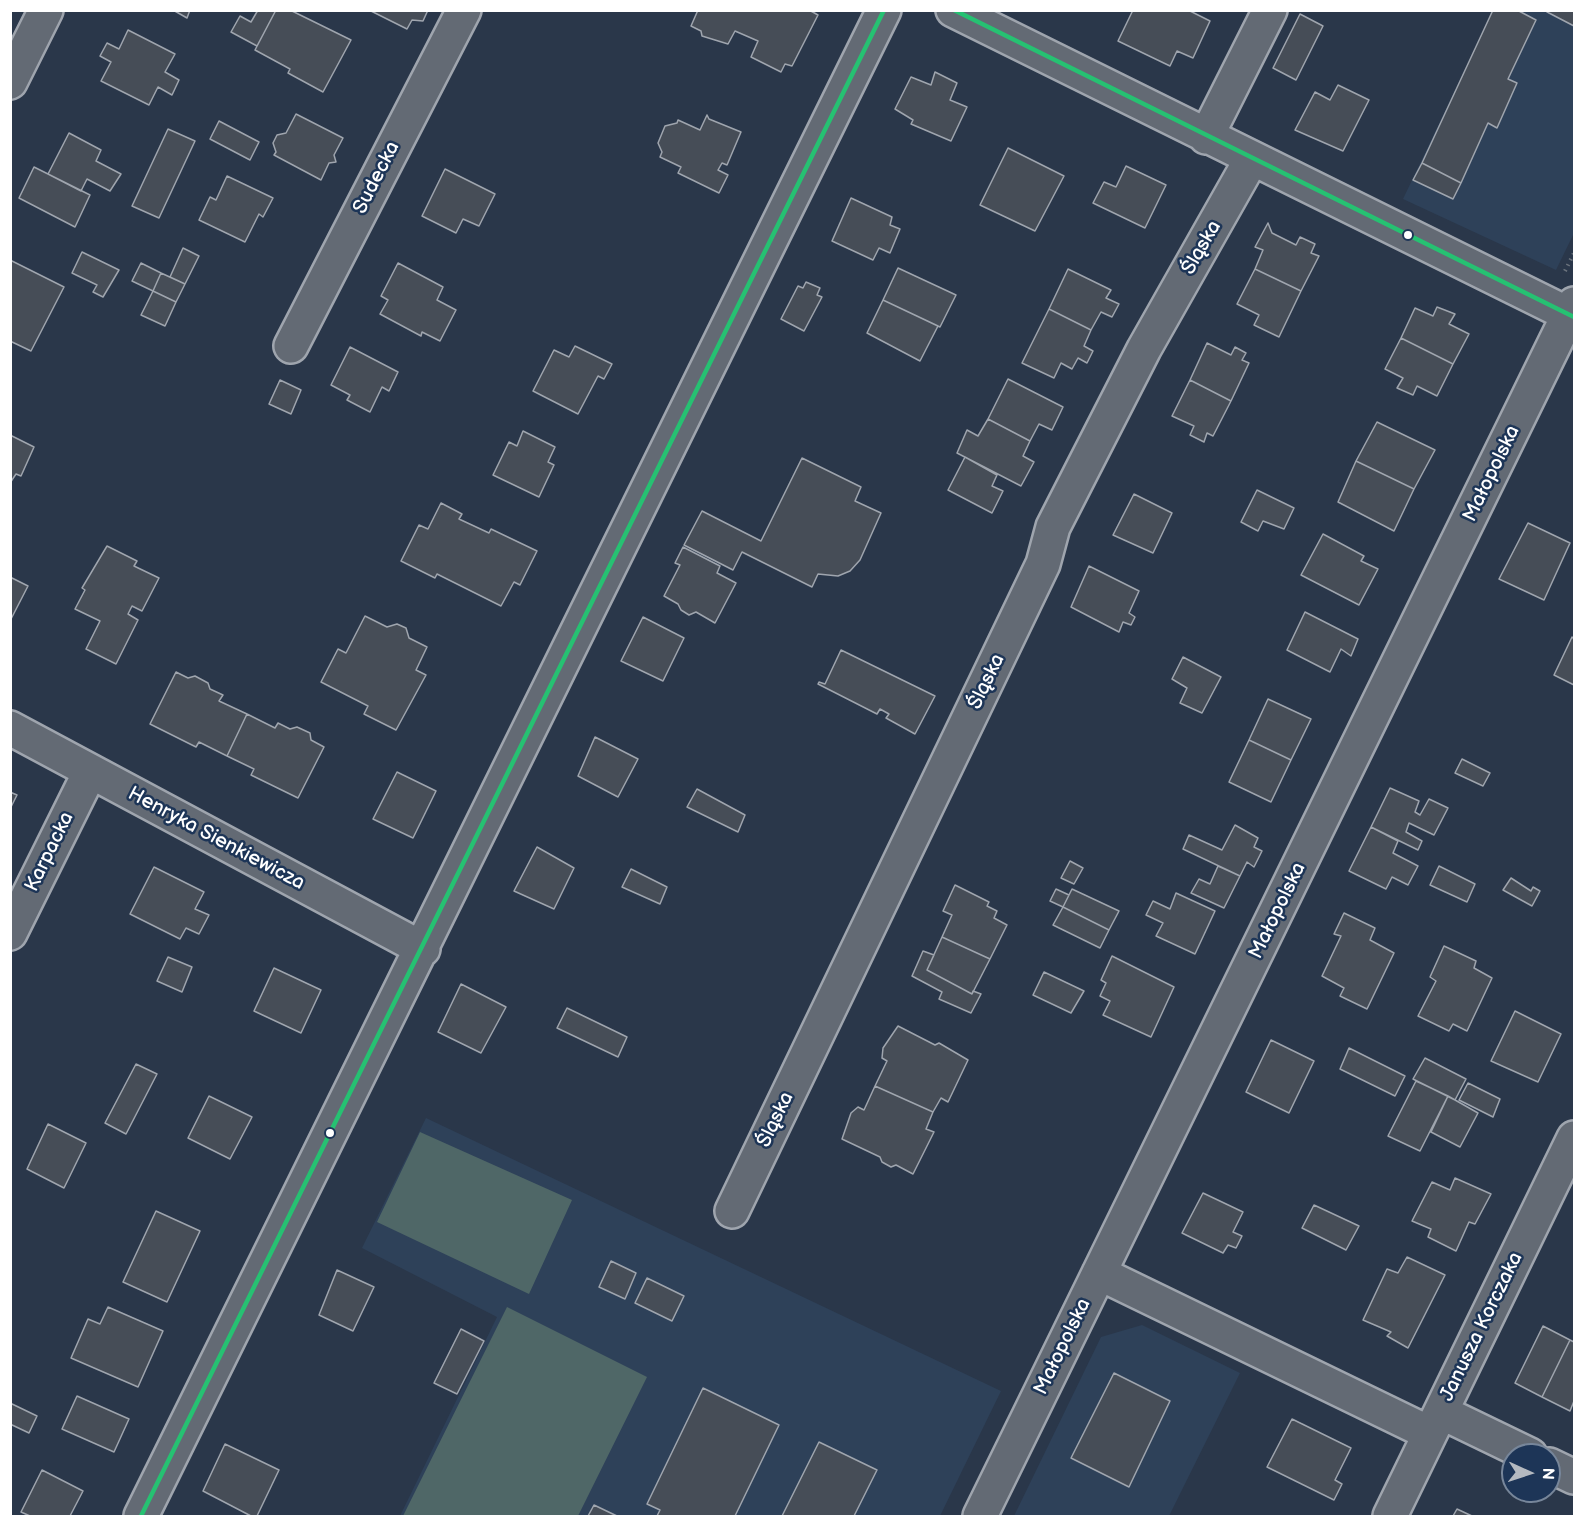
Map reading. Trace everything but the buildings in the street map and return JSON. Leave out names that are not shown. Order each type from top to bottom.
[{"type":"street","points":[[10,82],[46,10]]},
{"type":"street","name":"Sudecka","points":[[291,346],[464,10]]},
{"type":"street","points":[[141,1516],[423,949],[884,10]]},
{"type":"street","points":[[953,10],[1251,160],[1573,312]]},
{"type":"street","points":[[1206,137],[1270,10]]},
{"type":"street","name":"Śląska","points":[[732,1211],[1043,564],[1053,527],[1144,349],[1251,160]]},
{"type":"street","name":"Małopolska","points":[[980,1516],[1573,312]]},
{"type":"street","name":"Henryka Sienkiewicza","points":[[10,728],[423,949]]},
{"type":"street","name":"Karpacka","points":[[10,933],[90,772]]},
{"type":"street","name":"Janusza Korczaka","points":[[1390,1516],[1575,1138]]},
{"type":"street","points":[[1099,1273],[1435,1422],[1501,1445]]},
{"type":"street","points":[[1561,1470],[1575,1477]]},
{"type":"shaded area","points":[[1493,11],[1574,11],[1574,233],[1556,270],[1403,199]]},
{"type":"shaded area","points":[[426,1118],[1001,1391],[940,1516],[400,1516],[497,1317],[362,1248]]},
{"type":"shaded area","points":[[1142,1325],[1240,1373],[1169,1516],[1014,1516],[1101,1337]]},
{"type":"green space","points":[[420,1132],[572,1200],[529,1294],[377,1222]]},
{"type":"green space","points":[[507,1307],[647,1377],[578,1516],[403,1516]]},
{"type":"transit line","points":[[141,1516],[884,10]]},
{"type":"transit line","points":[[954,10],[1574,317]]}]
